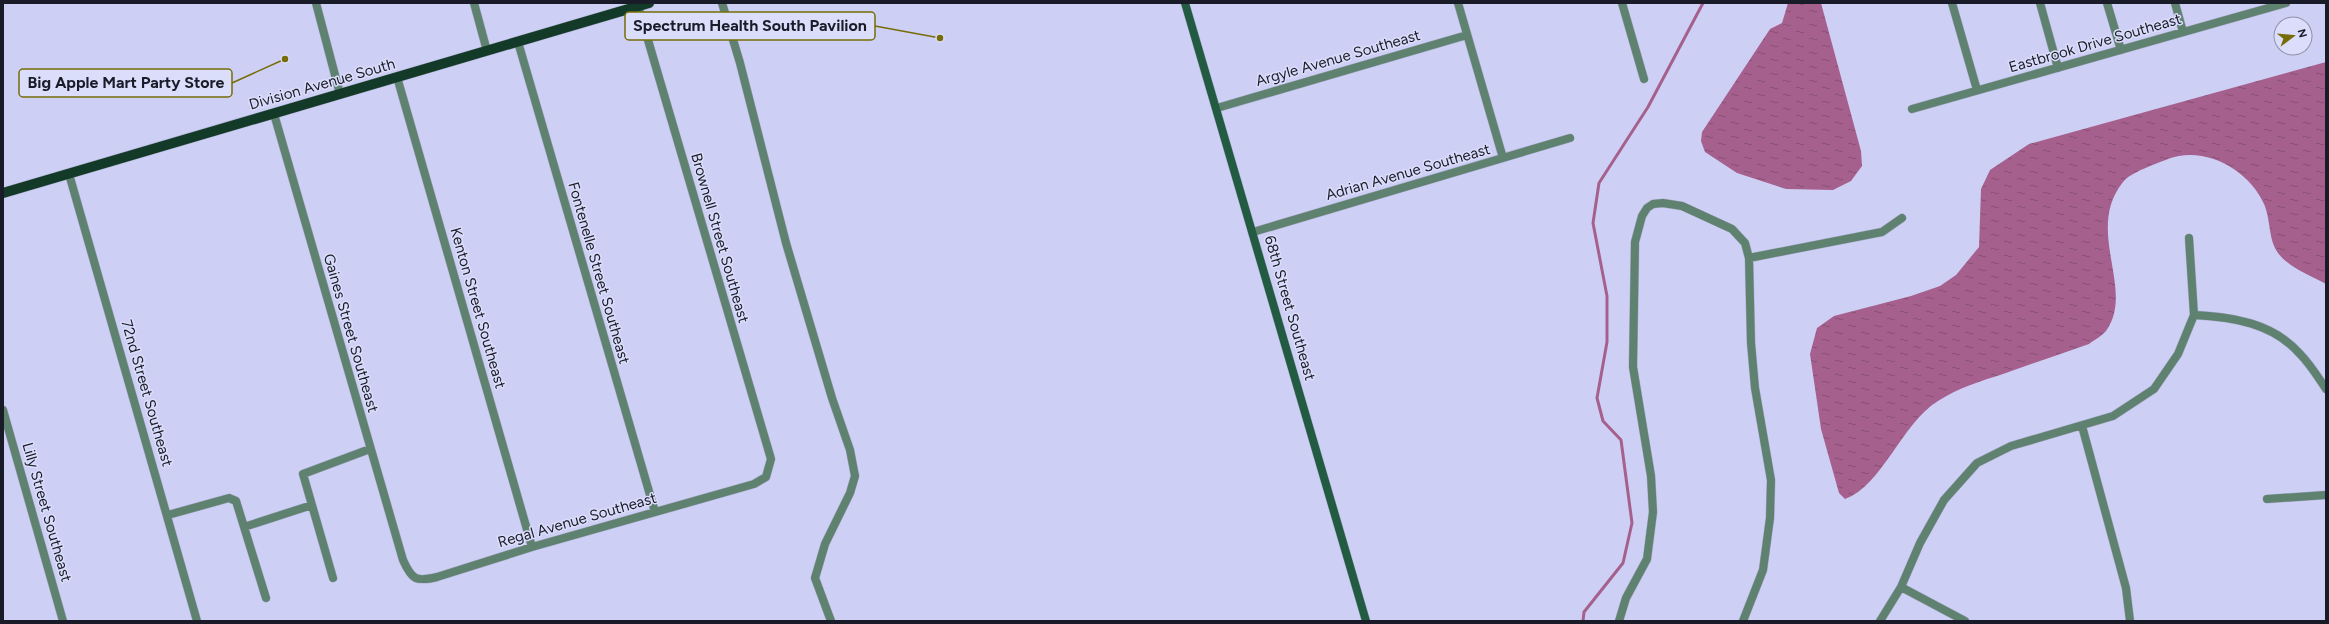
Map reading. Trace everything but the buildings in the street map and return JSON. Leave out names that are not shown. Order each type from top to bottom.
[{"type":"main road","name":"Division Avenue South","points":[[3,193],[649,3]]},
{"type":"main road","name":"68th Street Southeast","points":[[1185,3],[1366,621]]},
{"type":"street","points":[[316,3],[340,94]]},
{"type":"street","points":[[474,3],[487,51]]},
{"type":"street","points":[[722,3],[740,63],[786,243],[852,456],[855,476],[850,493],[825,544],[815,578],[831,621]]},
{"type":"street","points":[[1458,3],[1503,158]]},
{"type":"street","points":[[1622,3],[1644,79]]},
{"type":"street","points":[[1952,3],[1977,90]]},
{"type":"street","points":[[2040,3],[2058,68]]},
{"type":"street","points":[[2107,3],[2121,50]]},
{"type":"street","points":[[2175,3],[2183,32]]},
{"type":"street","name":"Eastbrook Drive Southeast","points":[[1912,109],[2183,32],[2264,6],[2286,3]]},
{"type":"street","name":"Brownell Street Southeast","points":[[638,6],[771,459],[766,477]]},
{"type":"street","name":"Argyle Avenue Southeast","points":[[1217,108],[1467,36]]},
{"type":"street","name":"Fontenelle Street Southeast","points":[[518,42],[655,512]]},
{"type":"street","name":"Kenton Street Southeast","points":[[397,77],[532,547]]},
{"type":"street","name":"Gaines Street Southeast","points":[[274,114],[403,560]]},
{"type":"street","name":"Adrian Avenue Southeast","points":[[1253,232],[1570,138]]},
{"type":"street","name":"72nd Street Southeast","points":[[69,174],[168,515],[197,621]]},
{"type":"street","points":[[1619,621],[1626,598],[1647,559],[1653,512],[1651,476],[1633,367],[1635,242],[1642,216],[1653,204],[1663,203],[1682,206],[1732,229],[1741,238],[1749,258],[1751,343],[1755,388],[1771,480],[1770,518],[1763,570],[1743,621]]},
{"type":"street","points":[[1749,258],[1882,232],[1902,218]]},
{"type":"street","points":[[1880,621],[1901,587],[1920,543],[1944,500],[1977,463],[2011,446],[2113,416],[2154,389],[2178,354],[2194,315],[2189,238]]},
{"type":"street","points":[[2194,315],[2229,317],[2268,329],[2300,353],[2326,389]]},
{"type":"street","name":"Lilly Street Southeast","points":[[3,410],[63,621]]},
{"type":"street","points":[[2082,426],[2126,588],[2130,621]]},
{"type":"street","points":[[333,578],[303,474],[370,450]]},
{"type":"street","name":"Regal Avenue Southeast","points":[[403,560],[408,572],[415,579],[424,580],[532,547],[754,484],[766,477]]},
{"type":"street","points":[[2267,499],[2326,495]]},
{"type":"street","points":[[168,515],[229,498],[236,501],[266,598]]},
{"type":"street","points":[[244,527],[312,505]]},
{"type":"street","points":[[1901,587],[1965,621]]},
{"type":"water","points":[[1788,3],[1821,3],[1861,151],[1862,166],[1851,181],[1833,190],[1786,189],[1737,173],[1705,152],[1701,141],[1702,132],[1770,29],[1782,23]]},
{"type":"water","points":[[2326,62],[2326,284],[2294,267],[2278,253],[2271,236],[2268,216],[2264,204],[2248,181],[2237,171],[2211,158],[2196,155],[2168,159],[2144,169],[2127,178],[2123,182],[2112,201],[2108,220],[2108,240],[2116,297],[2114,315],[2106,331],[2089,344],[1970,385],[1938,401],[1925,411],[1913,424],[1870,481],[1858,492],[1845,499],[1839,493],[1821,429],[1810,354],[1817,328],[1834,316],[1911,296],[1940,286],[1956,275],[1979,247],[1981,189],[1990,170],[2029,144]]},
{"type":"waterway","points":[[1583,621],[1584,612],[1623,563],[1632,523],[1621,440],[1603,421],[1597,398],[1607,342],[1607,296],[1593,223],[1599,183],[1648,107],[1703,3]]},
{"type":"place","name":"Spectrum Health South Pavilion","points":[[940,38]]},
{"type":"place","name":"Big Apple Mart Party Store","points":[[285,59]]}]
